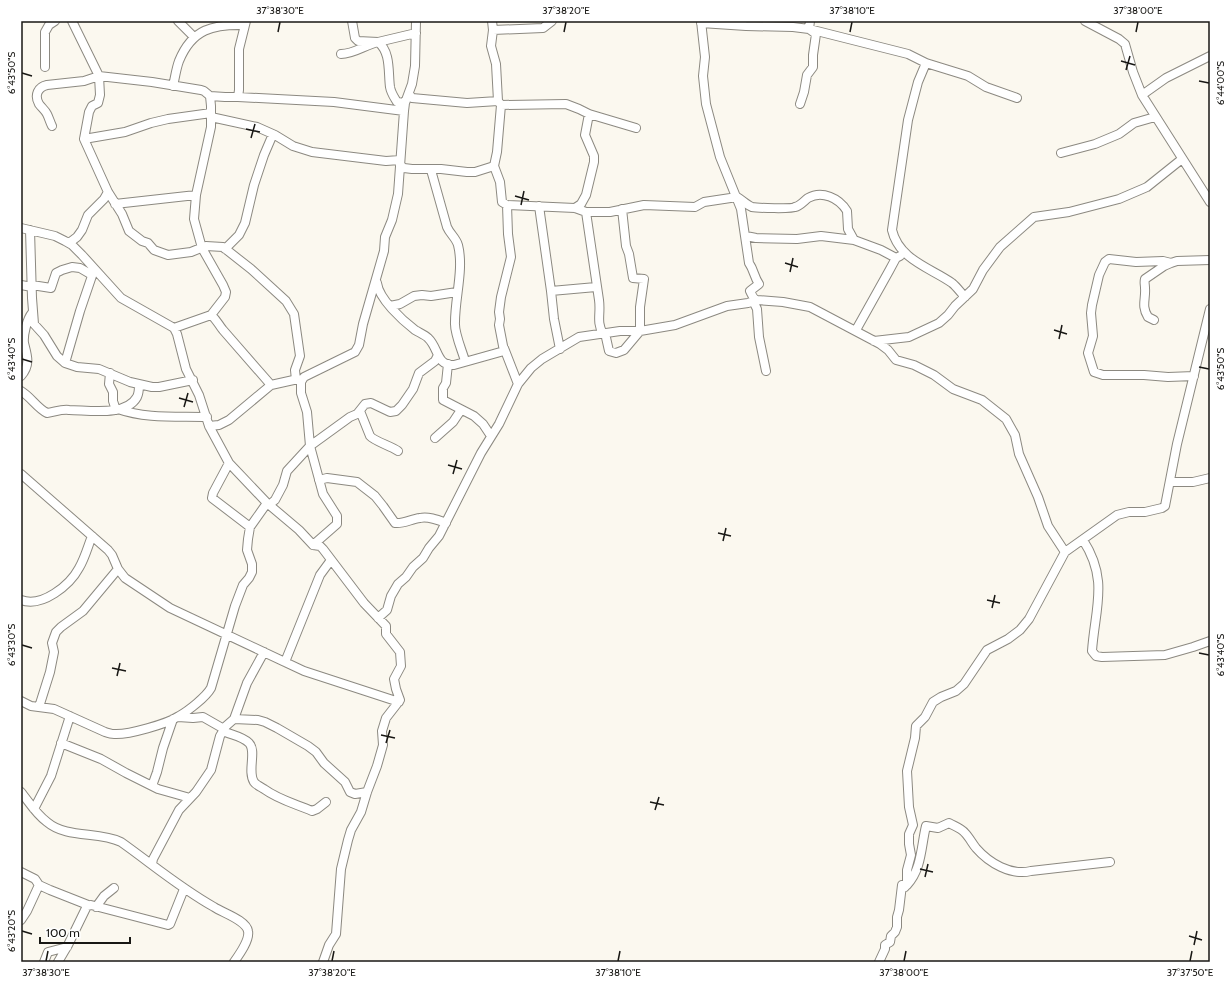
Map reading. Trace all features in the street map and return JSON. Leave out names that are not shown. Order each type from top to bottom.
[{"type":"street","points":[[45,67],[45,32],[49,25],[55,21]]},
{"type":"street","points":[[72,21],[100,76],[100,94],[98,103],[92,106],[89,112],[84,139],[108,192],[122,214],[130,231],[142,241],[148,243],[154,250],[168,255],[191,252],[202,248],[216,246],[225,248],[286,301],[292,310],[295,319],[300,356],[295,370],[307,412],[310,446],[323,494],[337,516],[338,521],[337,524],[313,545]]},
{"type":"street","points":[[178,21],[194,37]]},
{"type":"street","points":[[352,21],[357,40],[378,42],[384,46],[390,72],[390,88],[397,102],[404,107]]},
{"type":"street","points":[[110,373],[109,384],[113,392],[113,401],[117,409],[125,412],[208,421],[219,425],[229,420],[271,385],[282,382],[299,381],[304,377],[355,352],[359,345],[384,251],[385,237],[392,220],[398,194],[404,107],[412,84],[415,66],[416,21]]},
{"type":"street","points":[[492,21],[493,30],[491,46],[496,64],[500,103],[497,152],[494,166],[500,182],[502,202],[507,205],[575,208],[586,212],[610,212],[644,205],[695,207],[704,202],[737,197],[753,207],[795,208],[806,199],[814,195],[823,195],[830,196],[839,201],[847,211],[848,229],[854,240]]},
{"type":"street","points":[[493,30],[543,28],[552,21]]},
{"type":"street","points":[[1085,21],[1119,38],[1125,44],[1133,72],[1142,95],[1210,202]]},
{"type":"street","points":[[766,371],[758,336],[757,310],[750,291],[759,284],[754,277],[754,270],[749,263],[741,209],[720,157],[706,104],[703,76],[705,57],[701,22],[746,26],[793,27],[809,25],[860,43],[908,54],[926,62],[968,76],[986,87],[1018,98]]},
{"type":"street","points":[[173,86],[180,61],[194,37],[211,28],[245,23],[239,49],[238,97]]},
{"type":"street","points":[[800,104],[807,75],[813,67],[816,34],[809,25]]},
{"type":"street","points":[[340,54],[349,54],[368,44],[416,33]]},
{"type":"street","points":[[1142,95],[1166,78],[1210,56]]},
{"type":"street","points":[[926,62],[918,82],[908,120],[892,227],[895,238],[905,253],[919,265],[928,268],[953,284],[965,297]]},
{"type":"street","points":[[52,126],[47,114],[37,99],[39,89],[42,86],[84,81],[100,76],[152,82],[204,91],[210,96],[404,107]]},
{"type":"street","points":[[409,94],[412,98],[467,103],[566,104],[589,114],[636,128]]},
{"type":"street","points":[[174,328],[211,315],[222,302],[226,292],[220,277],[202,248],[194,219],[196,195],[211,127],[210,96]]},
{"type":"street","points":[[575,208],[581,204],[586,195],[594,162],[594,156],[586,135],[589,114]]},
{"type":"street","points":[[84,139],[125,132],[168,119],[211,115],[245,124],[273,134],[293,146],[312,152],[386,162],[400,162]]},
{"type":"street","points":[[1061,153],[1095,144],[1119,134],[1134,123],[1155,117]]},
{"type":"street","points":[[225,248],[239,235],[245,223],[254,185],[273,134]]},
{"type":"street","points":[[873,341],[908,337],[931,328],[948,315],[973,289],[983,270],[1000,247],[1034,217],[1069,212],[1119,199],[1147,187],[1182,159]]},
{"type":"street","points":[[400,162],[404,168],[475,172],[494,166]]},
{"type":"street","points":[[431,170],[449,231],[456,239],[458,245],[460,267],[454,324],[465,361]]},
{"type":"street","points":[[70,243],[82,230],[88,215],[104,199],[108,192]]},
{"type":"street","points":[[116,204],[196,195]]},
{"type":"street","points":[[507,205],[508,234],[511,257],[500,297],[499,325],[504,348],[518,384]]},
{"type":"street","points":[[539,206],[554,319],[560,349]]},
{"type":"street","points":[[586,212],[600,310],[598,326],[604,333],[609,351],[616,353],[624,350],[640,331],[640,307],[644,279],[633,278],[629,254],[626,246],[622,209]]},
{"type":"street","points":[[21,228],[55,236],[70,243],[82,255],[93,273],[121,298],[174,328],[186,368],[193,380],[208,421],[230,463],[268,504],[299,530],[313,545],[321,547],[364,603],[386,626],[385,632],[389,640],[400,652],[401,666],[394,679],[400,698],[399,702],[388,715],[382,730],[383,741],[381,752],[373,779],[361,812],[351,830],[341,869],[336,932],[326,951],[323,962]]},
{"type":"street","points":[[30,230],[34,324],[44,335],[57,356],[65,363],[77,367],[98,369],[139,384],[152,387],[193,380]]},
{"type":"street","points":[[746,236],[756,238],[797,240],[821,236],[854,240],[881,250],[896,258]]},
{"type":"street","points":[[856,330],[896,258],[905,253]]},
{"type":"street","points":[[1171,263],[1163,261],[1136,262],[1109,259],[1104,262],[1092,305],[1091,313],[1093,336],[1088,349],[1088,356],[1094,372],[1099,374],[1168,377],[1194,376]]},
{"type":"street","points":[[1154,320],[1146,315],[1144,301],[1145,279],[1164,266],[1177,261],[1210,260]]},
{"type":"street","points":[[21,285],[52,288],[56,273],[72,267],[80,268],[93,273]]},
{"type":"street","points":[[65,363],[93,273]]},
{"type":"street","points":[[152,786],[163,748],[176,718],[205,695],[211,688],[240,593],[252,572],[252,564],[247,550],[250,527],[268,504],[275,500],[284,485],[287,471],[310,446],[360,411],[365,404],[371,403],[390,412],[396,411],[413,389],[419,373],[435,361],[437,356],[435,348],[429,339],[409,325],[390,306],[378,290],[376,278]]},
{"type":"street","points":[[551,291],[596,287]]},
{"type":"street","points":[[390,306],[400,304],[414,296],[431,296],[457,292]]},
{"type":"street","points":[[378,618],[387,610],[391,596],[398,584],[425,556],[429,548],[439,536],[518,384],[531,368],[579,337],[620,330],[640,331],[676,325],[727,306],[754,300],[764,302],[783,302],[810,307],[856,330],[888,350],[896,360],[914,365],[934,375],[953,389],[982,400],[1006,419],[1015,435],[1019,454],[1038,497],[1048,526],[1065,552]]},
{"type":"street","points":[[907,885],[906,872],[911,855],[908,836],[913,825],[913,819],[910,807],[907,771],[916,738],[916,726],[925,717],[933,702],[956,691],[964,684],[987,650],[1008,639],[1020,630],[1030,619],[1065,552],[1117,515],[1129,512],[1145,512],[1165,506],[1177,444],[1210,309]]},
{"type":"street","points":[[21,376],[27,368],[28,358],[24,335],[29,316],[33,311]]},
{"type":"street","points":[[211,315],[217,320],[223,330],[271,385]]},
{"type":"street","points":[[1201,345],[1210,347]]},
{"type":"street","points":[[437,356],[448,364],[454,365],[502,352],[504,348]]},
{"type":"street","points":[[448,364],[446,383],[443,388],[444,400],[478,418],[491,436]]},
{"type":"street","points":[[21,391],[29,396],[42,410],[47,413],[59,410],[89,412],[117,409],[128,406],[137,397],[139,384]]},
{"type":"street","points":[[435,438],[453,422],[461,410]]},
{"type":"street","points":[[360,411],[372,439],[387,444],[398,451]]},
{"type":"street","points":[[230,463],[213,493],[212,498],[250,527]]},
{"type":"street","points":[[21,474],[112,554],[118,570],[125,578],[170,608],[304,671],[399,702]]},
{"type":"street","points":[[319,480],[327,478],[357,482],[375,496],[395,523],[402,524],[426,517],[446,523]]},
{"type":"street","points":[[1170,482],[1193,482],[1210,478]]},
{"type":"street","points":[[21,600],[43,600],[54,595],[79,569],[92,536]]},
{"type":"street","points":[[1083,540],[1091,553],[1099,581],[1099,596],[1092,651],[1096,656],[1165,655],[1210,641]]},
{"type":"street","points":[[285,662],[320,575],[331,560]]},
{"type":"street","points":[[39,707],[50,672],[54,652],[52,643],[56,632],[83,611],[118,570]]},
{"type":"street","points":[[152,864],[152,859],[179,810],[196,792],[211,770],[220,736],[234,719],[248,683],[264,652]]},
{"type":"street","points":[[21,701],[31,706],[54,709],[105,732],[113,734],[144,729],[176,718],[203,717],[250,744],[252,747],[252,779],[271,795],[312,811],[326,802]]},
{"type":"street","points":[[34,809],[51,776],[70,716]]},
{"type":"street","points":[[234,719],[258,720],[277,728],[316,752],[324,763],[345,782],[350,792],[355,794],[367,792]]},
{"type":"street","points":[[62,743],[101,759],[152,786],[190,798]]},
{"type":"street","points":[[21,792],[34,809],[51,825],[66,831],[113,838],[121,842],[184,889],[209,905],[244,924],[248,931],[248,935],[234,962]]},
{"type":"street","points":[[907,885],[919,865],[926,826],[938,828],[949,823],[964,832],[975,847],[985,857],[1002,868],[1024,873],[1110,862]]},
{"type":"street","points":[[21,872],[35,879],[39,884],[92,906],[168,925],[170,924],[184,889]]},
{"type":"street","points":[[21,920],[27,911],[39,884]]},
{"type":"street","points":[[879,962],[886,944],[889,943],[891,936],[895,932],[902,885],[905,887],[907,885]]},
{"type":"street","points":[[58,962],[67,947],[86,907],[92,906],[114,888]]},
{"type":"street","points":[[44,962],[48,952],[67,947]]}]
